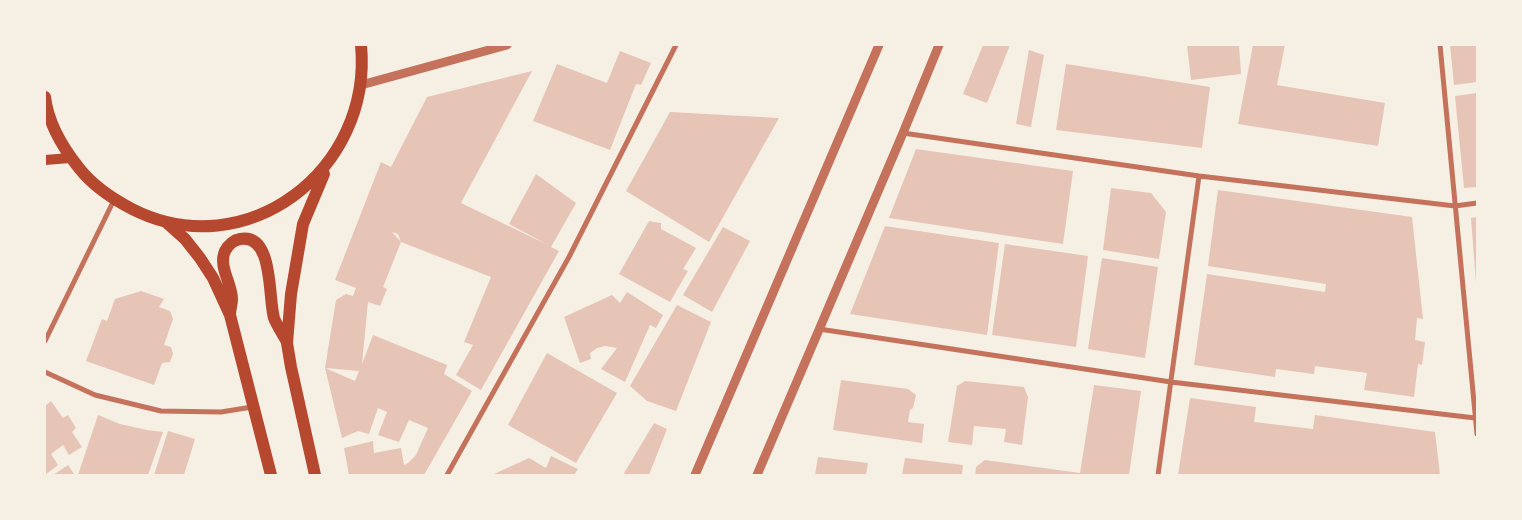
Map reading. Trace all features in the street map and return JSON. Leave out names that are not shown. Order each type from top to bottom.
[{"type":"main road","points":[[45,97],[55,130],[70,158],[85,176],[114,200],[144,215],[166,222],[197,226],[220,224],[257,216],[285,202],[310,183],[330,160],[342,143],[357,105],[361,86],[362,61],[360,45]]},
{"type":"main road","points":[[45,160],[70,158]]},
{"type":"main road","points":[[315,475],[287,342],[291,294],[303,224],[330,160]]},
{"type":"main road","points":[[166,222],[185,239],[200,258],[213,278],[230,315],[271,475]]},
{"type":"main road","points":[[230,315],[232,298],[223,263],[225,251],[232,242],[238,239],[247,239],[259,245],[265,258],[274,318],[287,342]]},
{"type":"street","points":[[361,86],[507,45]]},
{"type":"street","points":[[447,475],[569,257],[676,45]]},
{"type":"street","points":[[695,475],[879,45]]},
{"type":"street","points":[[757,475],[904,133],[939,45]]},
{"type":"street","points":[[1440,45],[1477,434]]},
{"type":"street","points":[[904,133],[1199,176],[1455,206],[1477,203]]},
{"type":"street","points":[[1158,475],[1199,176]]},
{"type":"street","points":[[45,341],[114,200]]},
{"type":"street","points":[[819,329],[1171,382],[1475,418]]},
{"type":"street","points":[[45,372],[95,395],[161,411],[221,412],[254,407]]},
{"type":"building","points":[[983,45],[1010,45],[987,103],[963,94]]},
{"type":"building","points":[[1187,45],[1239,45],[1241,74],[1191,80]]},
{"type":"building","points":[[1253,45],[1285,45],[1277,85],[1385,103],[1378,146],[1238,124]]},
{"type":"building","points":[[1450,45],[1477,45],[1477,82],[1454,85]]},
{"type":"building","points":[[1029,50],[1044,55],[1031,127],[1016,124]]},
{"type":"building","points":[[620,51],[651,63],[641,85],[636,84],[610,150],[533,121],[557,64],[607,83]]},
{"type":"building","points":[[1066,64],[1210,87],[1202,148],[1056,130]]},
{"type":"building","points":[[532,71],[461,203],[548,245],[509,224],[536,174],[576,203],[551,247],[559,251],[481,390],[456,375],[473,345],[464,342],[491,277],[401,242],[383,287],[387,289],[380,306],[368,302],[362,364],[373,335],[447,365],[444,374],[472,391],[424,475],[349,475],[344,448],[373,441],[374,453],[401,448],[404,465],[416,455],[428,428],[409,420],[399,442],[378,435],[387,412],[378,408],[369,434],[358,431],[342,438],[325,368],[336,300],[346,294],[353,296],[356,288],[335,280],[381,162],[391,167],[427,97]],"holes":[[[392,232],[398,234],[401,242]],[[325,368],[359,371],[355,381]]]},
{"type":"building","points":[[1477,93],[1477,187],[1464,188],[1455,96]]},
{"type":"building","points":[[670,112],[779,118],[709,242],[626,191]]},
{"type":"building","points":[[916,149],[1073,171],[1063,244],[889,218]]},
{"type":"building","points":[[1111,188],[1151,193],[1166,212],[1159,259],[1103,250]]},
{"type":"building","points":[[1218,190],[1412,217],[1423,319],[1417,318],[1415,340],[1425,342],[1422,365],[1418,364],[1414,397],[1364,390],[1367,373],[1315,366],[1314,374],[1276,369],[1275,377],[1194,365],[1207,274],[1325,292],[1326,284],[1208,266]]},
{"type":"building","points":[[1477,217],[1477,283],[1476,283],[1471,218]]},
{"type":"building","points":[[649,221],[661,223],[661,229],[696,248],[683,269],[688,271],[670,302],[619,274]]},
{"type":"building","points":[[885,226],[999,243],[987,335],[850,314]]},
{"type":"building","points":[[723,227],[750,241],[712,312],[683,295]]},
{"type":"building","points":[[1005,244],[1088,256],[1076,347],[992,335]]},
{"type":"building","points":[[1102,258],[1158,267],[1145,358],[1088,349]]},
{"type":"building","points":[[141,291],[164,299],[159,307],[170,311],[173,319],[164,345],[171,347],[173,354],[170,362],[162,363],[154,385],[86,361],[102,319],[107,321],[115,299]]},
{"type":"building","points":[[627,292],[663,315],[656,328],[650,325],[625,382],[601,369],[617,348],[605,346],[597,348],[590,353],[591,359],[580,363],[564,317],[612,295],[620,303]]},
{"type":"building","points":[[677,305],[711,322],[676,411],[647,401],[630,386]]},
{"type":"building","points":[[547,353],[617,393],[576,463],[508,425]]},
{"type":"building","points":[[841,380],[908,389],[916,395],[908,422],[924,424],[922,443],[833,430]]},
{"type":"building","points":[[965,381],[1024,387],[1028,397],[1022,445],[1004,442],[1006,429],[974,426],[972,445],[948,442],[957,386]]},
{"type":"building","points":[[1094,385],[1141,391],[1129,475],[975,475],[976,467],[985,460],[1080,473]]},
{"type":"building","points":[[1190,398],[1256,407],[1254,422],[1313,429],[1315,415],[1435,432],[1440,475],[1178,475]]},
{"type":"building","points":[[51,401],[63,418],[68,415],[76,428],[72,432],[82,447],[69,455],[63,445],[51,454],[58,465],[45,475],[45,406]]},
{"type":"building","points":[[98,415],[120,424],[163,432],[148,475],[78,475]]},
{"type":"building","points":[[654,423],[667,429],[649,475],[623,475]]},
{"type":"building","points":[[168,431],[195,439],[184,475],[154,475]]},
{"type":"building","points":[[551,456],[578,469],[574,475],[492,475],[529,458],[546,468]]},
{"type":"building","points":[[818,457],[868,463],[866,475],[815,475]]},
{"type":"building","points":[[905,458],[963,465],[962,475],[902,475]]},
{"type":"building","points":[[68,465],[74,474],[53,475]]}]
